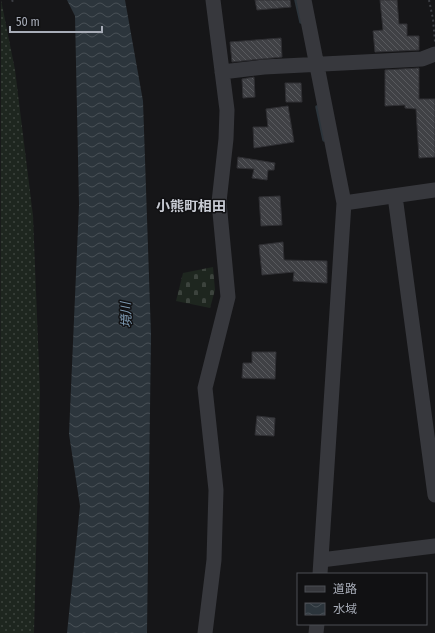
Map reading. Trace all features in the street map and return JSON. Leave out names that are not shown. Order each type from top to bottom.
[{"type":"street","points":[[205,633],[214,560],[216,490],[205,388],[228,297],[219,202],[226,139],[227,110],[213,0]]},
{"type":"street","points":[[304,0],[311,64],[344,203],[320,567],[435,546]]},
{"type":"street","points":[[222,72],[264,67],[422,59],[435,54]]},
{"type":"street","points":[[344,203],[435,190]]},
{"type":"street","points":[[395,196],[435,495]]},
{"type":"path","points":[[429,0],[433,19],[435,45]]},
{"type":"green space","points":[[1,0],[15,70],[33,216],[40,392],[34,633],[0,633]]},
{"type":"green space","points":[[213,267],[215,290],[210,308],[176,301],[183,273]]},
{"type":"water","name":"境川","points":[[67,0],[125,0],[143,101],[151,335],[147,633],[67,633],[80,506],[69,434],[79,205],[75,16]]},
{"type":"building","points":[[255,0],[290,0],[291,7],[257,10]]},
{"type":"building","points":[[380,0],[397,0],[399,24],[407,24],[407,36],[419,36],[419,50],[375,52],[373,31],[383,30]]},
{"type":"building","points":[[281,38],[282,57],[232,62],[230,42]]},
{"type":"building","points":[[419,68],[419,99],[435,99],[435,157],[419,158],[416,109],[405,108],[405,105],[385,106],[385,70]]},
{"type":"building","points":[[254,77],[255,97],[243,98],[242,79]]},
{"type":"building","points":[[285,83],[301,83],[302,102],[286,102]]},
{"type":"building","points":[[288,106],[294,142],[254,148],[253,127],[268,127],[266,109]]},
{"type":"building","points":[[238,157],[275,163],[274,170],[268,170],[267,180],[252,178],[254,169],[237,168]]},
{"type":"building","points":[[280,196],[282,225],[261,226],[259,197]]},
{"type":"building","points":[[283,242],[284,260],[327,261],[327,283],[293,281],[294,272],[262,275],[259,245]]},
{"type":"building","points":[[252,352],[276,352],[275,379],[242,378],[243,363],[252,363]]},
{"type":"building","points":[[257,416],[275,418],[274,436],[255,435]]},
{"type":"waterway","points":[[296,0],[301,22]]},
{"type":"waterway","points":[[317,107],[324,140]]},
{"type":"district","name":"小熊町相田","points":[[191,206]]}]
